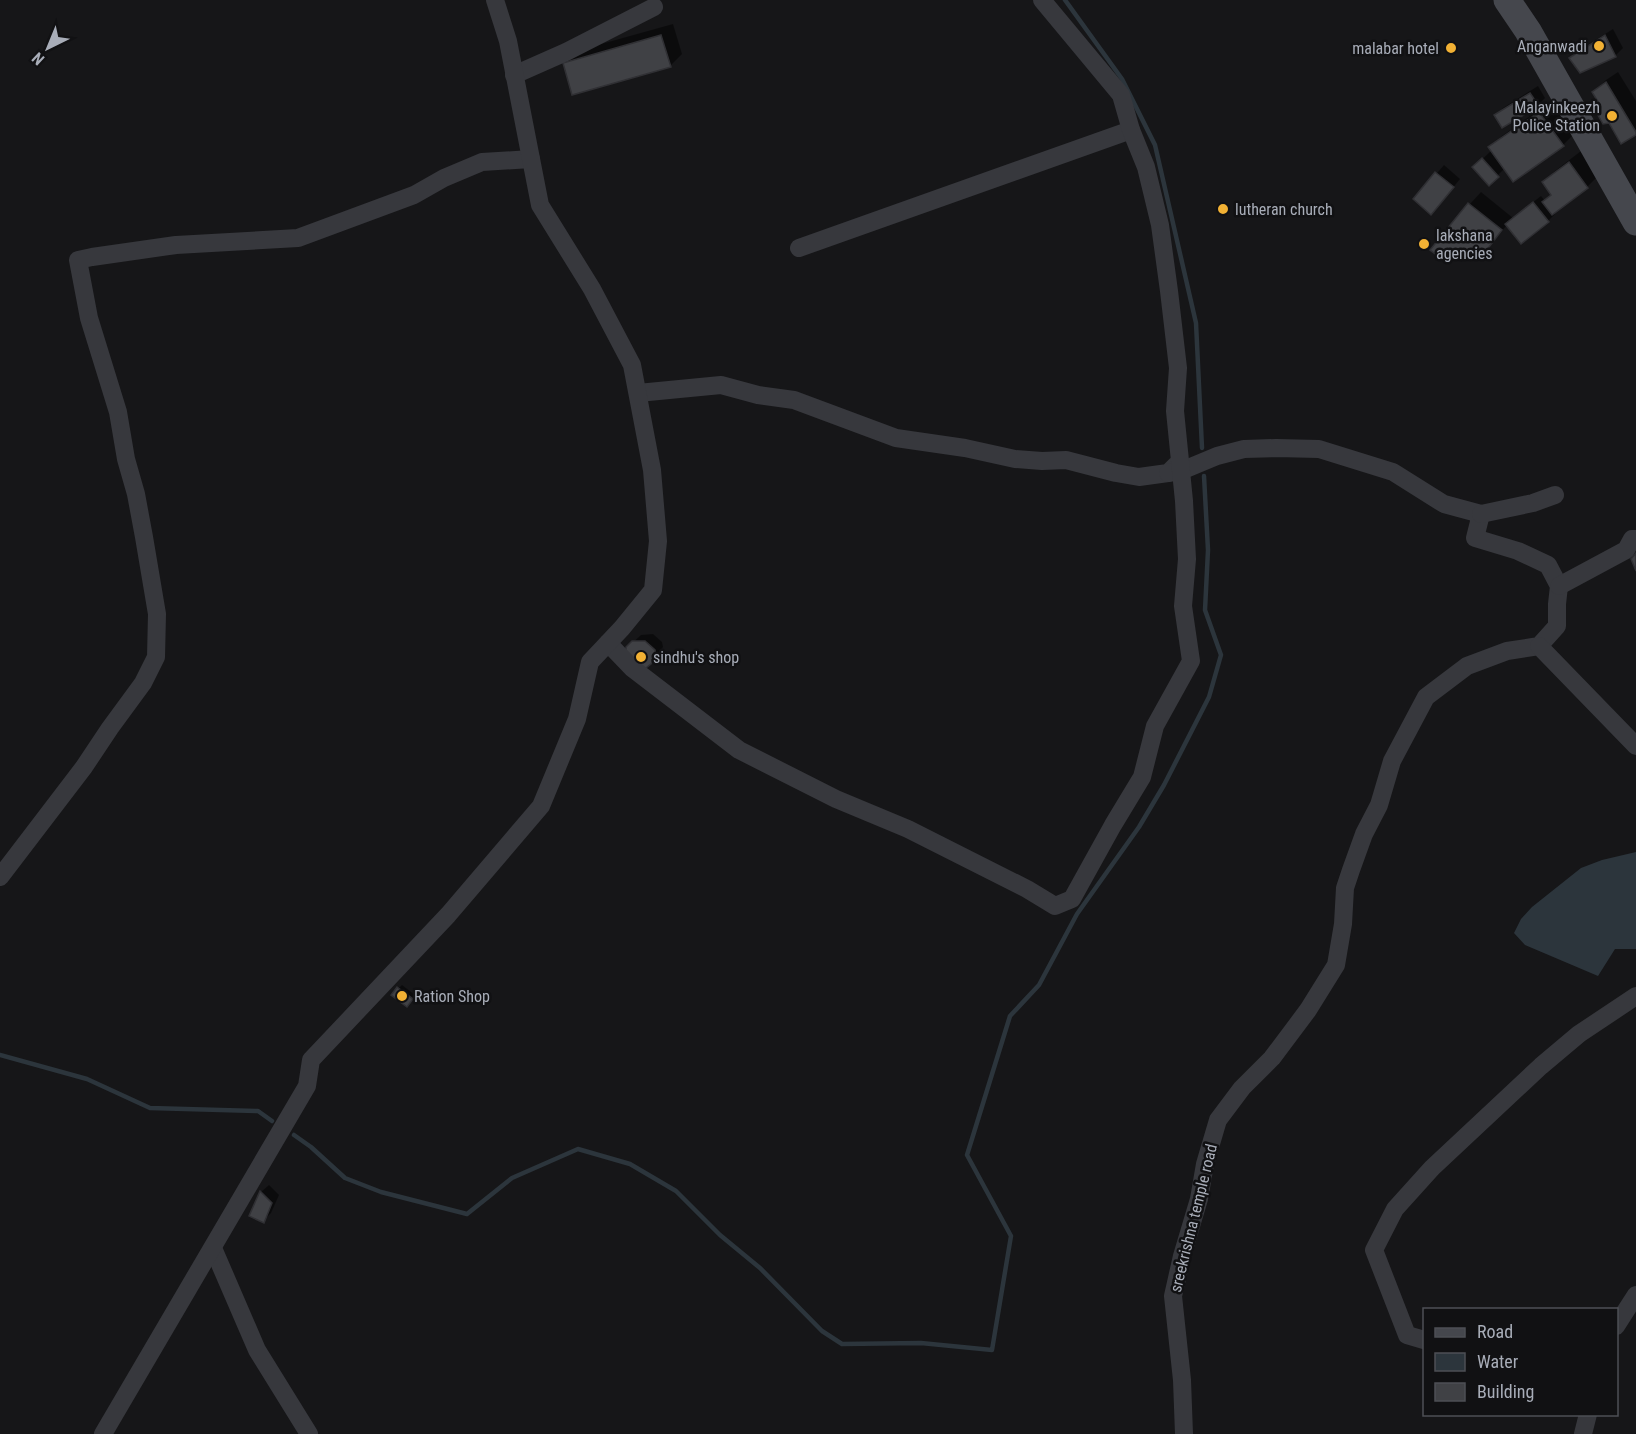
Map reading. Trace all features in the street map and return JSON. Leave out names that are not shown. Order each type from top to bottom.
[{"type":"main road","points":[[1507,0],[1528,31],[1633,212]]},
{"type":"street","points":[[103,1434],[307,1086],[311,1060],[448,915],[541,806],[577,719],[590,662],[653,590],[658,541],[652,470],[632,365],[592,289],[540,205],[508,41],[495,0]]},
{"type":"street","points":[[608,643],[632,668],[739,750],[836,799],[908,828],[1055,906],[1072,899],[1107,834],[1142,777],[1155,726],[1191,661],[1183,606],[1187,559],[1176,469],[1175,411],[1178,368],[1160,225],[1146,167],[1131,130],[1121,94],[1042,0]]},
{"type":"street","points":[[514,75],[566,52],[654,7]]},
{"type":"street","points":[[799,248],[1131,130]]},
{"type":"street","points":[[0,878],[84,767],[142,683],[156,657],[157,614],[136,494],[126,459],[118,412],[89,318],[78,260],[92,256],[176,245],[298,238],[414,195],[444,178],[482,162],[531,159]]},
{"type":"street","points":[[638,393],[722,385],[758,395],[794,400],[896,438],[937,443],[1015,459],[1066,460],[1139,477],[1176,469],[1244,449],[1319,449],[1393,472],[1444,504],[1480,514],[1555,495]]},
{"type":"street","points":[[1480,514],[1476,538],[1518,551],[1548,565],[1559,586],[1557,626],[1539,646],[1636,746]]},
{"type":"street","points":[[1559,586],[1626,550],[1632,539],[1636,539]]},
{"type":"street","name":"sreekrishna temple road","points":[[1184,1434],[1182,1380],[1173,1296],[1218,1120],[1242,1088],[1272,1058],[1308,1010],[1336,965],[1343,924],[1345,888],[1351,870],[1364,834],[1379,805],[1392,761],[1426,697],[1467,666],[1507,651],[1539,646]]},
{"type":"street","points":[[1423,1339],[1407,1335],[1374,1250],[1395,1209],[1432,1168],[1541,1066],[1579,1034],[1636,996]]},
{"type":"street","points":[[213,1248],[257,1350],[309,1434]]},
{"type":"street","points":[[1618,1324],[1636,1295]]},
{"type":"street","points":[[1583,1434],[1588,1416]]},
{"type":"water","points":[[1636,852],[1636,949],[1615,949],[1598,976],[1525,945],[1514,933],[1521,919],[1532,907],[1581,868],[1602,860]]},
{"type":"building","points":[[661,35],[671,67],[572,95],[563,63]]},
{"type":"building","name":"Anganwadi","points":[[1605,35],[1616,57],[1580,73],[1569,58]]},
{"type":"building","name":"Malayinkeezh Police Station","points":[[1606,82],[1636,132],[1636,135],[1621,144],[1609,123],[1603,124],[1594,108],[1600,105],[1592,92]]},
{"type":"building","points":[[1530,93],[1539,106],[1502,128],[1494,115]]},
{"type":"building","points":[[1539,112],[1564,146],[1513,182],[1488,147]]},
{"type":"building","points":[[1482,158],[1499,177],[1489,186],[1472,167]]},
{"type":"building","points":[[1569,162],[1588,188],[1552,215],[1542,202],[1551,195],[1542,182]]},
{"type":"building","points":[[1435,172],[1454,187],[1431,215],[1413,199]]},
{"type":"building","points":[[1533,202],[1549,222],[1521,244],[1505,224]]},
{"type":"building","points":[[1468,203],[1502,230],[1483,255],[1473,247],[1463,259],[1450,249],[1442,259],[1430,250]]},
{"type":"building","points":[[1636,553],[1636,571],[1631,559]]},
{"type":"building","name":"sindhu's shop","points":[[632,641],[645,641],[655,650],[656,656],[651,664],[642,671],[626,658],[626,647]]},
{"type":"building","points":[[397,987],[413,999],[407,1007],[391,995]]},
{"type":"building","points":[[260,1191],[272,1203],[264,1223],[249,1216]]},
{"type":"waterway","points":[[1065,0],[1122,79],[1155,145],[1196,323],[1202,448]]},
{"type":"waterway","points":[[294,1135],[345,1178],[381,1192],[467,1214],[512,1178],[578,1149],[630,1164],[676,1191],[720,1235],[760,1268],[822,1331],[842,1344],[921,1343],[992,1350],[1011,1236],[967,1155],[1010,1016],[1039,985],[1077,914],[1139,827],[1164,785],[1209,697],[1221,655],[1205,610],[1208,550],[1204,476]]},
{"type":"waterway","points":[[0,1055],[87,1079],[150,1108],[258,1111],[272,1121]]},
{"type":"place","name":"Anganwadi","points":[[1599,46]]},
{"type":"place","name":"malabar hotel","points":[[1451,48]]},
{"type":"place","name":"Malayinkeezh Police Station","points":[[1612,116]]},
{"type":"place","name":"lutheran church","points":[[1223,209]]},
{"type":"place","name":"lakshana agencies","points":[[1424,244]]},
{"type":"place","name":"sindhu's shop","points":[[641,657]]},
{"type":"place","name":"Ration Shop","points":[[402,996]]}]
